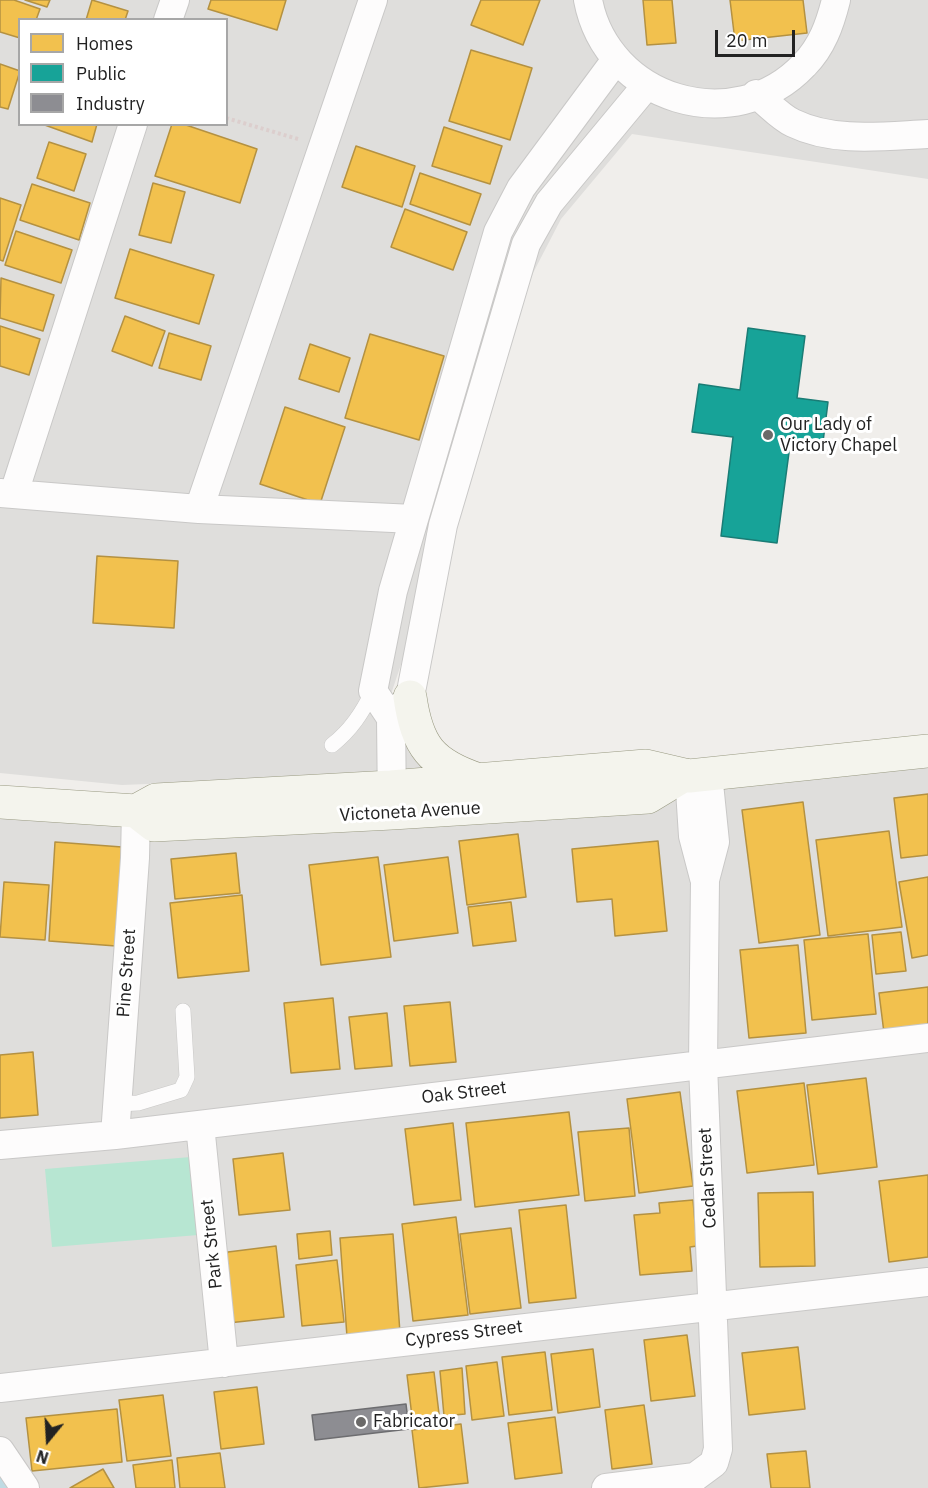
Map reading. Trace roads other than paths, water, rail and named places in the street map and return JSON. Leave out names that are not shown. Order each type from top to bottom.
[{"type":"main road","points":[[400,707],[429,752],[452,771],[480,780]]},
{"type":"main road","name":"Victoneta Avenue","points":[[392,800],[480,780],[645,766],[693,776],[928,751]]},
{"type":"main road","name":"Victoneta Avenue","points":[[0,802],[136,811],[156,800],[648,797],[693,776]]},
{"type":"street","points":[[169,18],[175,0]]},
{"type":"street","points":[[199,509],[373,0]]},
{"type":"street","points":[[588,0],[592,21],[615,61],[646,86],[686,102],[729,103],[770,90],[804,65],[828,29],[836,0]]},
{"type":"street","points":[[400,707],[373,691],[393,591],[498,232],[521,188],[615,61]]},
{"type":"street","points":[[392,800],[400,707],[444,525],[526,244],[549,203],[646,86]]},
{"type":"street","points":[[756,94],[793,123],[825,133],[859,137],[928,134]]},
{"type":"street","points":[[132,126],[7,493],[199,509],[414,519]]},
{"type":"street","points":[[473,314],[502,323]]},
{"type":"street","name":"Cedar Street","points":[[693,776],[693,836],[705,880],[703,1064],[718,1449],[711,1480]]},
{"type":"street","name":"Pine Street","points":[[115,1135],[135,869],[136,811]]},
{"type":"street","name":"Oak Street","points":[[0,1145],[115,1135],[928,1038]]},
{"type":"street","name":"Park Street","points":[[200,1125],[224,1363]]},
{"type":"street","name":"Cypress Street","points":[[0,1388],[714,1304],[928,1282]]},
{"type":"street","points":[[0,1451],[25,1488]]},
{"type":"street","points":[[606,1488],[681,1480],[711,1480]]},
{"type":"lane","points":[[332,745],[347,733],[361,716],[373,691]]},
{"type":"lane","points":[[117,1104],[138,1103],[181,1090],[187,1077],[183,1011]]},
{"type":"waterway","points":[[0,1481],[5,1488]]},
{"type":"place","name":"Our Lady of Victory Chapel","points":[[768,435]]},
{"type":"place","name":"Fabricator","points":[[361,1422]]}]
